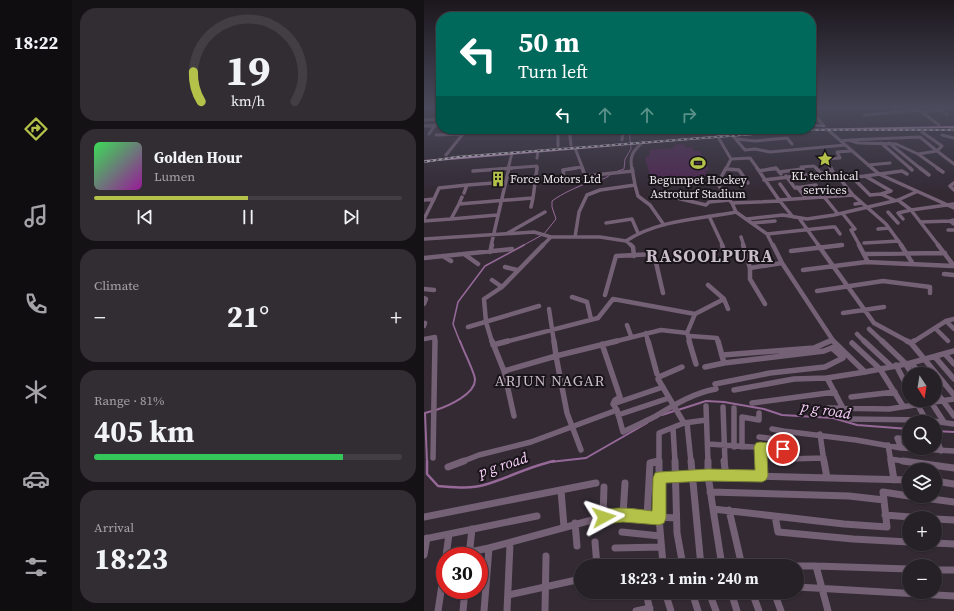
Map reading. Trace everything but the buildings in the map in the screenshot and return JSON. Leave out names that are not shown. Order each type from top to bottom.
[{"type":"main road","points":[[424,159],[675,136]]},
{"type":"main road","points":[[624,141],[641,142],[686,136]]},
{"type":"main road","points":[[729,136],[735,138],[756,136]]},
{"type":"main road","points":[[446,157],[538,151],[548,148]]},
{"type":"street","points":[[446,157],[462,136]]},
{"type":"street","points":[[557,147],[558,136]]},
{"type":"street","points":[[571,136],[573,146],[586,178],[633,170]]},
{"type":"street","points":[[624,136],[624,141]]},
{"type":"street","points":[[719,136],[731,159]]},
{"type":"street","points":[[835,136],[868,166],[879,174],[954,208]]},
{"type":"street","points":[[881,136],[885,141],[891,144],[928,174]]},
{"type":"street","points":[[841,141],[900,136],[920,137],[954,164]]},
{"type":"street","points":[[918,154],[937,151],[942,146],[927,136]]},
{"type":"street","points":[[944,136],[954,139]]},
{"type":"street","points":[[735,138],[755,140],[788,138],[792,144]]},
{"type":"street","points":[[735,138],[745,150],[754,149],[770,152],[845,145]]},
{"type":"street","points":[[946,139],[954,139]]},
{"type":"street","points":[[848,140],[858,143],[899,144],[918,154],[943,172]]},
{"type":"street","points":[[641,142],[633,151],[630,160],[638,196],[650,205],[664,225]]},
{"type":"street","points":[[881,143],[912,170]]},
{"type":"street","points":[[830,146],[837,152],[840,158],[825,159],[833,172]]},
{"type":"street","points":[[537,158],[538,151]]},
{"type":"street","points":[[837,152],[851,151]]},
{"type":"street","points":[[490,252],[512,153]]},
{"type":"street","points":[[731,159],[750,158],[764,180],[793,217]]},
{"type":"street","points":[[602,344],[620,397],[615,400],[616,410],[623,432],[654,417],[672,405],[689,399],[704,391],[770,373],[825,367],[843,358],[782,263],[767,234],[736,212],[731,202],[722,192],[718,183],[731,159]]},
{"type":"street","points":[[798,163],[801,167]]},
{"type":"street","points":[[868,166],[890,163]]},
{"type":"street","points":[[473,170],[537,166],[531,207]]},
{"type":"street","points":[[801,167],[814,166],[820,172]]},
{"type":"street","points":[[566,184],[563,170],[582,167]]},
{"type":"street","points":[[779,172],[803,169],[801,167]]},
{"type":"street","points":[[758,171],[776,168],[794,187],[797,187],[805,197]]},
{"type":"street","points":[[726,169],[739,170],[748,183]]},
{"type":"street","points":[[840,179],[902,171],[906,174]]},
{"type":"street","points":[[764,180],[820,172],[830,172],[840,179],[853,195],[888,226],[913,264]]},
{"type":"street","points":[[853,178],[870,195],[891,191],[865,176]]},
{"type":"street","points":[[554,180],[564,179]]},
{"type":"street","points":[[497,215],[424,220],[439,188],[506,182]]},
{"type":"street","points":[[954,183],[950,186],[954,190]]},
{"type":"street","points":[[780,184],[790,198]]},
{"type":"street","points":[[464,193],[467,185]]},
{"type":"street","points":[[575,238],[578,213],[586,197],[591,192],[635,185]]},
{"type":"street","points":[[797,187],[816,185]]},
{"type":"street","points":[[747,220],[776,215],[807,219],[842,214],[841,212],[868,208],[896,200],[916,192]]},
{"type":"street","points":[[660,194],[706,205],[709,202],[780,201],[790,198],[805,197],[809,199],[853,195]]},
{"type":"street","points":[[881,194],[896,200],[911,210],[954,266]]},
{"type":"street","points":[[451,219],[462,197]]},
{"type":"street","points":[[459,204],[533,198]]},
{"type":"street","points":[[825,198],[838,214]]},
{"type":"street","points":[[424,200],[434,199]]},
{"type":"street","points":[[855,204],[862,203]]},
{"type":"street","points":[[903,219],[898,213],[944,204],[954,204]]},
{"type":"street","points":[[507,234],[545,212]]},
{"type":"street","points":[[424,239],[539,232],[551,237],[600,237],[626,240],[638,233],[664,225],[736,212]]},
{"type":"street","points":[[878,229],[898,223],[888,212]]},
{"type":"street","points":[[842,214],[855,229],[851,230],[868,262]]},
{"type":"street","points":[[709,216],[723,246],[725,255]]},
{"type":"street","points":[[799,218],[865,309],[874,324],[911,343],[954,395]]},
{"type":"street","points":[[606,223],[632,219],[638,233]]},
{"type":"street","points":[[920,222],[952,220],[954,224]]},
{"type":"street","points":[[752,223],[776,221]]},
{"type":"street","points":[[767,234],[833,227],[840,234]]},
{"type":"street","points":[[948,230],[954,230]]},
{"type":"street","points":[[514,416],[504,371],[493,345],[486,322],[484,299],[502,287],[551,237]]},
{"type":"street","points":[[741,237],[750,268],[750,279],[765,304]]},
{"type":"street","points":[[626,240],[633,247],[634,256]]},
{"type":"street","points":[[864,243],[899,241]]},
{"type":"street","points":[[791,251],[842,245]]},
{"type":"street","points":[[424,258],[512,249]]},
{"type":"street","points":[[864,254],[945,253]]},
{"type":"street","points":[[464,254],[478,264]]},
{"type":"street","points":[[605,295],[616,256],[654,254],[663,293]]},
{"type":"street","points":[[443,256],[451,261]]},
{"type":"street","points":[[803,270],[868,262],[954,266]]},
{"type":"street","points":[[750,268],[782,263]]},
{"type":"street","points":[[505,267],[517,270]]},
{"type":"street","points":[[944,274],[954,275]]},
{"type":"street","points":[[492,280],[502,287]]},
{"type":"street","points":[[817,291],[892,281],[930,287],[930,293]]},
{"type":"street","points":[[708,285],[724,299],[728,309]]},
{"type":"street","points":[[424,289],[434,290]]},
{"type":"street","points":[[572,297],[587,302],[591,319]]},
{"type":"street","points":[[424,298],[426,299],[424,304]]},
{"type":"street","points":[[493,345],[598,318],[613,299],[695,314],[724,299]]},
{"type":"street","points":[[468,327],[540,306]]},
{"type":"street","points":[[843,312],[884,307]]},
{"type":"street","points":[[549,309],[567,413],[581,450]]},
{"type":"street","points":[[695,314],[688,334],[696,364]]},
{"type":"street","points":[[911,343],[946,321],[954,319]]},
{"type":"street","points":[[946,321],[954,328]]},
{"type":"street","points":[[628,325],[631,336]]},
{"type":"street","points":[[935,328],[948,341]]},
{"type":"street","points":[[869,329],[908,367]]},
{"type":"street","points":[[504,371],[631,336],[661,330],[715,337],[723,356],[724,363]]},
{"type":"street","points":[[646,333],[657,374]]},
{"type":"street","points":[[857,334],[894,365],[902,378]]},
{"type":"street","points":[[424,339],[435,337],[433,458]]},
{"type":"street","points":[[723,356],[814,348],[832,340]]},
{"type":"street","points":[[852,343],[880,369],[902,404]]},
{"type":"street","points":[[705,367],[724,363],[824,351],[835,347]]},
{"type":"street","points":[[835,347],[865,372]]},
{"type":"street","points":[[734,390],[794,379],[827,378],[865,372],[894,365],[912,363],[954,352]]},
{"type":"street","points":[[945,354],[954,364]]},
{"type":"street","points":[[934,358],[954,379]]},
{"type":"street","points":[[912,363],[915,367]]},
{"type":"street","points":[[682,367],[658,377],[658,379],[672,405],[686,423],[690,442],[700,559]]},
{"type":"street","points":[[827,378],[843,408]]},
{"type":"street","points":[[448,467],[479,455],[531,442],[616,410],[663,387]]},
{"type":"street","points":[[752,403],[835,392]]},
{"type":"street","points":[[850,397],[895,392]]},
{"type":"street","points":[[616,410],[668,398]]},
{"type":"street","points":[[954,399],[944,400],[954,416]]},
{"type":"street","points":[[706,406],[708,475],[721,559]]},
{"type":"street","points":[[828,408],[889,409],[902,406]]},
{"type":"street","points":[[723,407],[723,447],[726,476]]},
{"type":"street","points":[[934,407],[944,422],[954,424]]},
{"type":"street","points":[[734,408],[734,447]]},
{"type":"street","points":[[742,448],[742,417],[759,420],[759,413]]},
{"type":"street","points":[[848,419],[902,420]]},
{"type":"street","points":[[662,559],[659,518],[659,433],[686,423],[706,420]]},
{"type":"street","points":[[673,428],[676,476],[676,518],[678,548],[681,559]]},
{"type":"street","points":[[772,429],[820,434],[900,448]]},
{"type":"street","points":[[782,431],[784,457],[787,459],[824,458]]},
{"type":"street","points":[[820,434],[826,478]]},
{"type":"street","points":[[760,437],[783,440]]},
{"type":"street","points":[[900,448],[897,438],[902,438]]},
{"type":"street","points":[[708,444],[723,447],[760,447],[783,449]]},
{"type":"street","points":[[888,445],[894,480]]},
{"type":"street","points":[[760,447],[762,476]]},
{"type":"street","points":[[942,451],[954,451]]},
{"type":"street","points":[[890,459],[954,468]]},
{"type":"street","points":[[647,517],[650,463],[659,461]]},
{"type":"street","points":[[659,478],[708,475],[902,480]]},
{"type":"street","points":[[942,482],[954,484]]},
{"type":"street","points":[[623,515],[625,483]]},
{"type":"street","points":[[424,517],[596,484]]},
{"type":"street","points":[[604,487],[604,517]]},
{"type":"street","points":[[561,490],[564,527]]},
{"type":"street","points":[[710,492],[849,496],[884,500]]},
{"type":"street","points":[[713,509],[844,524],[887,527],[883,492],[902,495]]},
{"type":"street","points":[[942,500],[954,502]]},
{"type":"street","points":[[729,510],[740,559]]},
{"type":"street","points":[[488,548],[510,544],[575,523],[604,517],[623,515],[676,518]]},
{"type":"street","points":[[885,515],[902,516]]},
{"type":"street","points":[[424,555],[425,539],[537,516]]},
{"type":"street","points":[[776,516],[778,532],[902,542]]},
{"type":"street","points":[[942,519],[954,520]]},
{"type":"street","points":[[575,523],[577,546]]},
{"type":"street","points":[[470,547],[472,530]]},
{"type":"street","points":[[622,532],[660,536]]},
{"type":"street","points":[[448,547],[450,534]]},
{"type":"street","points":[[595,542],[596,559]]},
{"type":"street","points":[[942,543],[954,544]]},
{"type":"street","points":[[507,611],[510,544]]},
{"type":"street","points":[[615,548],[661,547]]},
{"type":"street","points":[[545,611],[546,556]]},
{"type":"street","points":[[804,566],[902,569]]},
{"type":"street","points":[[816,566],[828,611]]},
{"type":"street","points":[[942,570],[954,570]]},
{"type":"street","points":[[508,595],[574,581]]},
{"type":"street","points":[[804,587],[954,596]]},
{"type":"street","points":[[438,611],[440,599]]},
{"type":"street","points":[[463,611],[464,599]]},
{"type":"street","points":[[484,611],[485,599]]},
{"type":"street","points":[[636,611],[650,610],[648,599]]},
{"type":"street","points":[[668,599],[672,611]]},
{"type":"street","points":[[694,599],[698,611]]},
{"type":"street","points":[[712,599],[716,611]]},
{"type":"street","points":[[733,599],[737,611]]},
{"type":"street","points":[[755,599],[759,611]]},
{"type":"street","points":[[777,599],[781,611]]},
{"type":"shaded area","points":[[684,144],[686,148],[692,147],[694,151],[700,151],[709,170],[705,171],[708,178],[652,183],[645,157],[650,156],[649,150],[674,148],[674,145]]},
{"type":"waterway","name":"p g road","points":[[618,171],[624,169],[625,159],[631,149],[630,136]]},
{"type":"waterway","name":"p g road","points":[[522,246],[544,234],[556,219],[552,207],[552,201],[587,183],[602,179],[611,174]]},
{"type":"waterway","name":"p g road","points":[[460,342],[453,324],[458,302],[485,266],[524,245]]},
{"type":"waterway","name":"p g road","points":[[436,410],[460,399],[471,390],[474,384],[474,375],[460,341]]},
{"type":"waterway","name":"p g road","points":[[678,410],[706,401],[724,402],[764,409],[782,415],[833,418],[857,425],[902,428]]},
{"type":"waterway","name":"p g road","points":[[427,462],[425,413],[432,411]]},
{"type":"waterway","name":"p g road","points":[[662,415],[674,411]]},
{"type":"waterway","name":"p g road","points":[[551,462],[586,458],[647,423]]},
{"type":"waterway","name":"p g road","points":[[942,431],[954,432]]},
{"type":"waterway","name":"p g road","points":[[427,462],[427,474],[438,486],[473,487],[484,485],[551,462]]},
{"type":"railway","points":[[424,162],[456,157],[735,136]]},
{"type":"place","name":"KL technical services","points":[[825,159]]},
{"type":"place","name":"Begumpet Hockey Astroturf Stadium","points":[[698,163]]},
{"type":"place","name":"Force Motors Ltd","points":[[498,179]]},
{"type":"district","name":"RASOOLPURA","points":[[710,256]]},
{"type":"district","name":"ARJUN NAGAR","points":[[550,381]]},
{"type":"route","points":[[604,517],[623,515],[659,518],[659,478],[708,475],[762,476],[760,447],[783,449]]}]
